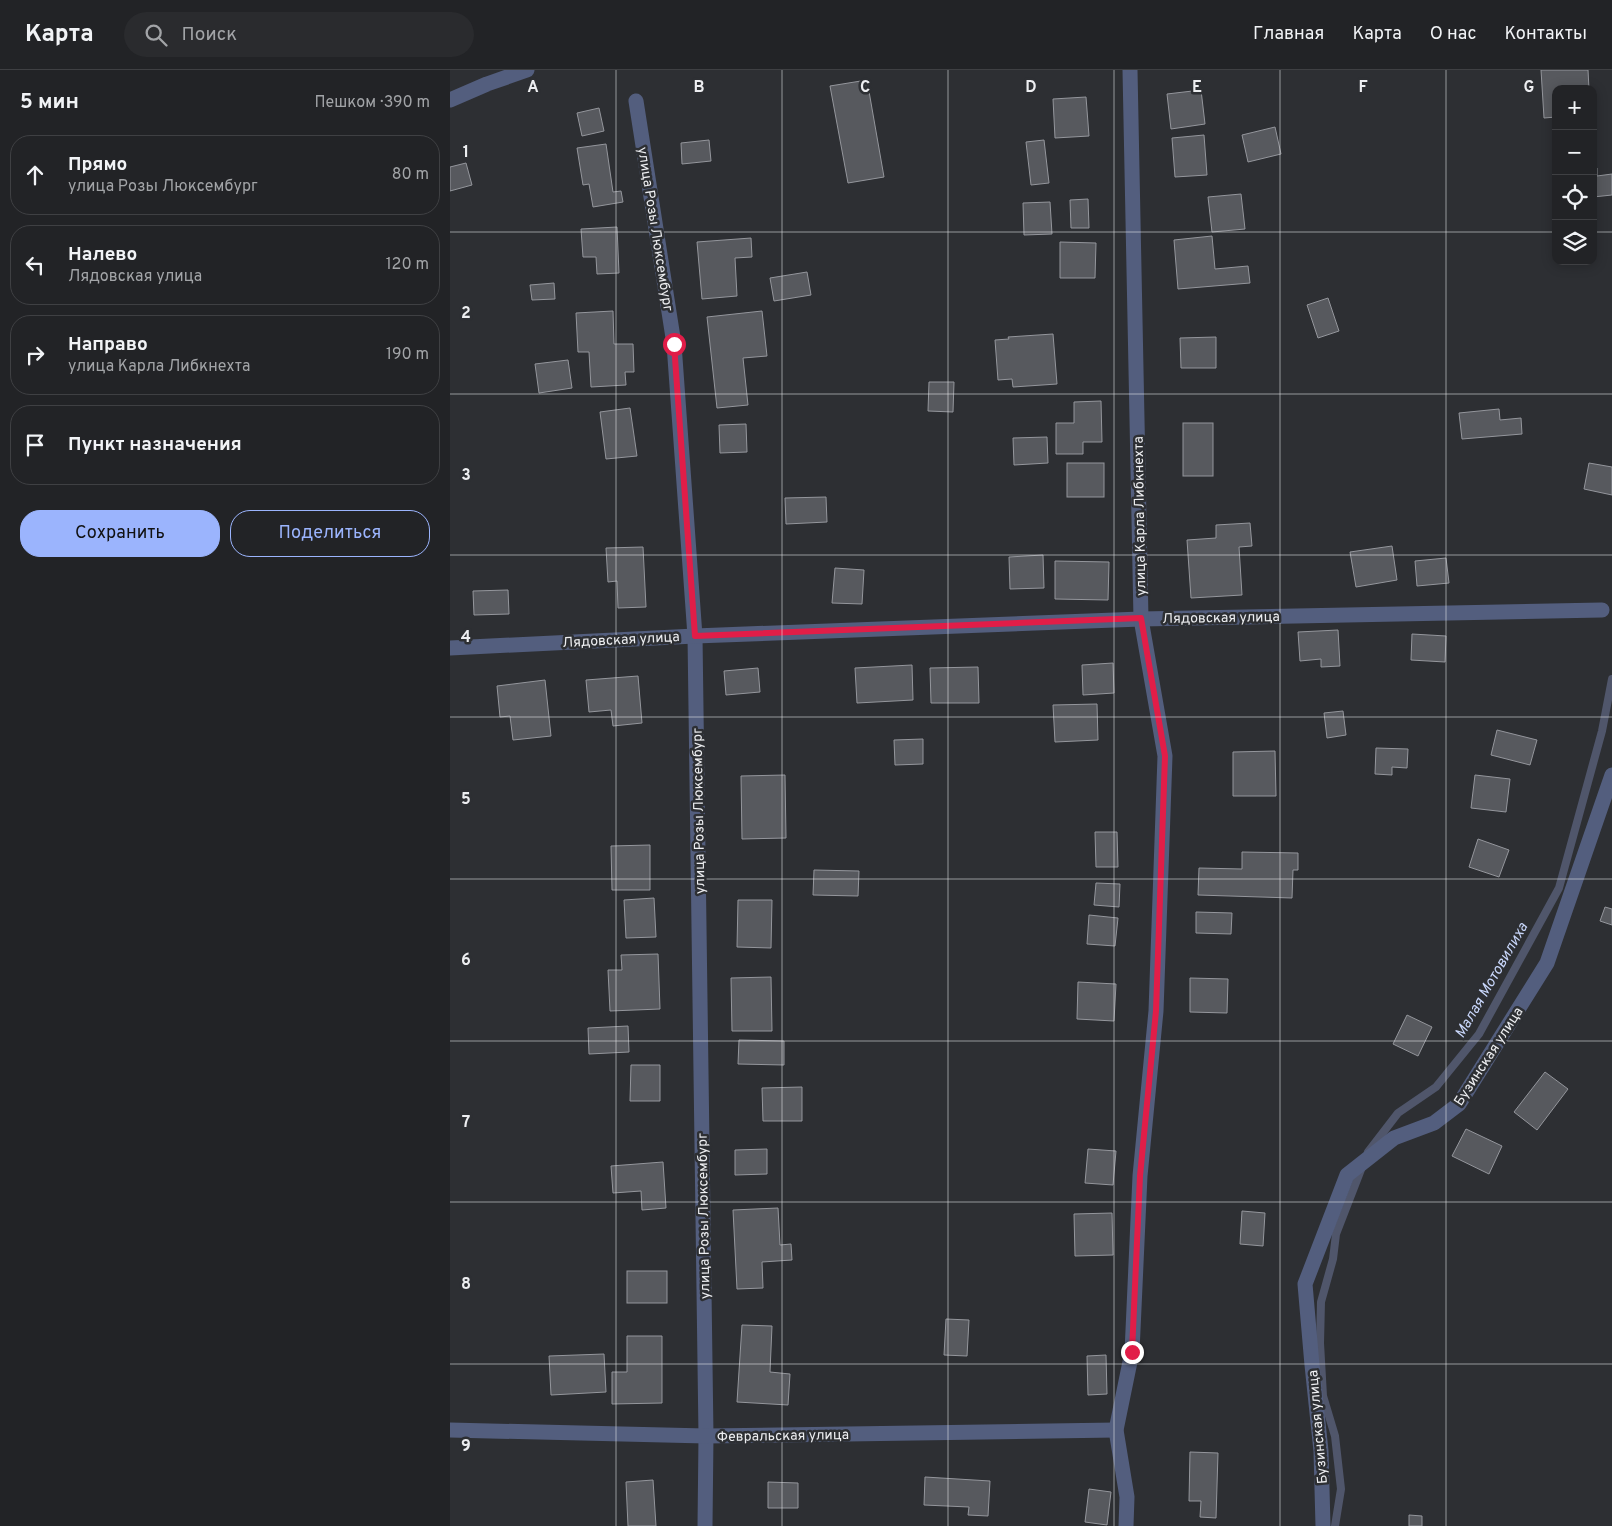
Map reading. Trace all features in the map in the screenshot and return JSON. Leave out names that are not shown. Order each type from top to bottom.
[{"type":"street","points":[[450,100],[527,70]]},
{"type":"street","name":"улица Карла Либкнехта","points":[[1126,1526],[1126,1497],[1116,1430],[1132,1352],[1140,1176],[1156,1011],[1165,756],[1141,618],[1130,70]]},
{"type":"street","name":"улица Розы Люксембург","points":[[636,101],[674,344],[695,636],[706,1436],[705,1526]]},
{"type":"street","name":"Лядовская улица","points":[[450,648],[1141,618],[1602,610]]},
{"type":"street","name":"Бузинская улица","points":[[1323,1526],[1322,1451],[1305,1284],[1347,1175],[1394,1138],[1434,1123],[1459,1104],[1547,963],[1612,775]]},
{"type":"street","name":"Февральская улица","points":[[450,1430],[706,1436],[1116,1430]]},
{"type":"building","points":[[1541,70],[1588,70],[1589,85],[1552,85],[1552,117],[1544,118]]},
{"type":"building","points":[[867,80],[884,177],[848,183],[830,86]]},
{"type":"building","points":[[1201,90],[1205,124],[1171,129],[1167,94]]},
{"type":"building","points":[[1086,97],[1089,136],[1055,138],[1053,99]]},
{"type":"building","points":[[599,108],[604,131],[582,136],[577,113]]},
{"type":"building","points":[[1275,127],[1281,154],[1248,162],[1242,135]]},
{"type":"building","points":[[1204,135],[1207,175],[1175,177],[1172,138]]},
{"type":"building","points":[[709,140],[711,161],[682,164],[681,143]]},
{"type":"building","points":[[1044,140],[1049,183],[1031,185],[1026,142]]},
{"type":"building","points":[[606,144],[613,192],[621,191],[623,202],[593,207],[589,184],[583,185],[577,148]]},
{"type":"building","points":[[466,163],[472,185],[450,191],[450,167]]},
{"type":"building","points":[[1612,174],[1612,195],[1597,197],[1597,176]]},
{"type":"building","points":[[1241,194],[1245,229],[1212,232],[1208,197]]},
{"type":"building","points":[[1088,199],[1089,228],[1071,228],[1070,200]]},
{"type":"building","points":[[1050,202],[1052,234],[1024,235],[1023,203]]},
{"type":"building","points":[[617,227],[619,273],[597,274],[596,257],[583,257],[581,229]]},
{"type":"building","points":[[1212,236],[1215,269],[1248,266],[1250,283],[1178,289],[1174,240]]},
{"type":"building","points":[[751,238],[752,257],[735,258],[737,296],[702,299],[697,242]]},
{"type":"building","points":[[1060,242],[1096,243],[1095,278],[1060,278]]},
{"type":"building","points":[[807,272],[811,295],[774,301],[770,278]]},
{"type":"building","points":[[554,283],[555,299],[532,300],[530,285]]},
{"type":"building","points":[[1328,298],[1339,331],[1318,338],[1307,305]]},
{"type":"building","points":[[613,311],[614,344],[633,344],[634,372],[625,372],[626,385],[591,387],[589,352],[578,352],[576,313]]},
{"type":"building","points":[[762,311],[767,356],[743,358],[748,405],[717,408],[707,317]]},
{"type":"building","points":[[1053,334],[1057,384],[1013,387],[1012,379],[998,380],[995,340],[1009,339],[1008,337]]},
{"type":"building","points":[[1216,337],[1216,368],[1181,368],[1180,338]]},
{"type":"building","points":[[568,360],[572,388],[539,393],[535,364]]},
{"type":"building","points":[[929,382],[954,382],[953,412],[928,411]]},
{"type":"building","points":[[1101,401],[1102,442],[1083,442],[1083,454],[1056,454],[1056,423],[1074,423],[1074,402]]},
{"type":"building","points":[[630,408],[637,456],[606,459],[600,412]]},
{"type":"building","points":[[1499,409],[1500,420],[1521,418],[1522,434],[1462,439],[1459,413]]},
{"type":"building","points":[[1183,423],[1213,423],[1213,476],[1183,476]]},
{"type":"building","points":[[746,424],[747,452],[720,453],[719,425]]},
{"type":"building","points":[[1047,437],[1048,463],[1014,465],[1013,438]]},
{"type":"building","points":[[1067,463],[1104,463],[1104,497],[1067,497]]},
{"type":"building","points":[[1589,463],[1612,467],[1612,495],[1584,489]]},
{"type":"building","points":[[826,497],[827,522],[786,524],[785,498]]},
{"type":"building","points":[[1250,523],[1252,546],[1239,547],[1242,595],[1191,598],[1187,540],[1216,538],[1216,525]]},
{"type":"building","points":[[1392,546],[1397,580],[1356,587],[1350,552]]},
{"type":"building","points":[[643,547],[646,607],[618,608],[617,581],[608,582],[606,548]]},
{"type":"building","points":[[1043,555],[1044,588],[1010,589],[1009,557]]},
{"type":"building","points":[[1446,558],[1449,583],[1417,586],[1415,561]]},
{"type":"building","points":[[1055,561],[1109,562],[1108,600],[1055,599]]},
{"type":"building","points":[[835,568],[864,570],[862,604],[832,603]]},
{"type":"building","points":[[508,590],[509,614],[474,615],[473,591]]},
{"type":"building","points":[[1338,630],[1340,666],[1321,667],[1321,659],[1300,661],[1298,632]]},
{"type":"building","points":[[1412,634],[1446,636],[1445,662],[1411,660]]},
{"type":"building","points":[[1113,663],[1114,693],[1083,695],[1082,665]]},
{"type":"building","points":[[912,665],[913,700],[857,703],[855,668]]},
{"type":"building","points":[[978,667],[979,703],[931,703],[930,668]]},
{"type":"building","points":[[758,668],[760,692],[726,695],[724,671]]},
{"type":"building","points":[[638,676],[642,723],[613,726],[611,710],[589,712],[586,680]]},
{"type":"building","points":[[545,680],[551,736],[513,740],[510,716],[500,717],[497,686]]},
{"type":"building","points":[[1097,704],[1098,740],[1055,742],[1053,705]]},
{"type":"building","points":[[1343,711],[1346,735],[1327,738],[1324,713]]},
{"type":"building","points":[[1497,730],[1537,740],[1530,765],[1491,755]]},
{"type":"building","points":[[923,739],[923,764],[895,765],[894,740]]},
{"type":"building","points":[[1376,748],[1408,749],[1407,768],[1392,767],[1392,775],[1375,774]]},
{"type":"building","points":[[1275,751],[1276,796],[1233,796],[1233,752]]},
{"type":"building","points":[[785,775],[786,838],[742,839],[741,776]]},
{"type":"building","points":[[1475,775],[1510,779],[1506,812],[1471,808]]},
{"type":"building","points":[[1095,832],[1117,832],[1118,867],[1096,867]]},
{"type":"building","points":[[1478,839],[1509,850],[1499,877],[1469,867]]},
{"type":"building","points":[[650,845],[650,890],[612,890],[611,846]]},
{"type":"building","points":[[1242,852],[1298,853],[1298,870],[1293,870],[1292,898],[1198,895],[1199,868],[1242,869]]},
{"type":"building","points":[[814,870],[859,871],[858,896],[813,895]]},
{"type":"building","points":[[1096,883],[1120,884],[1119,907],[1094,905]]},
{"type":"building","points":[[654,898],[656,937],[626,938],[624,900]]},
{"type":"building","points":[[738,900],[772,900],[771,948],[737,947]]},
{"type":"building","points":[[1605,907],[1612,909],[1612,925],[1600,921]]},
{"type":"building","points":[[1196,912],[1232,913],[1231,934],[1196,933]]},
{"type":"building","points":[[1089,915],[1118,918],[1115,946],[1087,944]]},
{"type":"building","points":[[658,954],[660,1009],[610,1011],[608,970],[622,970],[621,955]]},
{"type":"building","points":[[771,977],[772,1031],[732,1031],[731,978]]},
{"type":"building","points":[[1190,978],[1228,979],[1227,1013],[1190,1012]]},
{"type":"building","points":[[1078,982],[1116,984],[1114,1021],[1077,1019]]},
{"type":"building","points":[[1407,1015],[1432,1027],[1418,1056],[1393,1044]]},
{"type":"building","points":[[628,1026],[629,1052],[589,1054],[588,1028]]},
{"type":"building","points":[[739,1040],[784,1041],[784,1065],[738,1064]]},
{"type":"building","points":[[631,1065],[660,1065],[660,1101],[630,1101]]},
{"type":"building","points":[[1545,1072],[1568,1089],[1537,1130],[1514,1112]]},
{"type":"building","points":[[802,1087],[802,1121],[763,1121],[762,1088]]},
{"type":"building","points":[[1466,1129],[1502,1146],[1489,1174],[1452,1156]]},
{"type":"building","points":[[767,1149],[767,1174],[735,1175],[735,1150]]},
{"type":"building","points":[[1088,1149],[1116,1151],[1113,1185],[1085,1183]]},
{"type":"building","points":[[663,1162],[666,1208],[642,1210],[641,1191],[613,1193],[611,1166]]},
{"type":"building","points":[[778,1208],[780,1245],[791,1244],[792,1260],[762,1262],[763,1288],[737,1289],[733,1210]]},
{"type":"building","points":[[1242,1211],[1265,1213],[1263,1246],[1240,1244]]},
{"type":"building","points":[[1112,1213],[1113,1255],[1075,1256],[1074,1214]]},
{"type":"building","points":[[627,1271],[667,1271],[667,1303],[627,1303]]},
{"type":"building","points":[[946,1319],[969,1320],[967,1356],[944,1355]]},
{"type":"building","points":[[742,1325],[772,1326],[770,1372],[790,1374],[788,1405],[737,1402]]},
{"type":"building","points":[[627,1336],[662,1336],[662,1403],[612,1404],[612,1372],[627,1372]]},
{"type":"building","points":[[604,1354],[606,1392],[551,1395],[549,1356]]},
{"type":"building","points":[[1106,1355],[1107,1394],[1088,1395],[1087,1356]]},
{"type":"building","points":[[1190,1452],[1218,1453],[1216,1518],[1200,1517],[1201,1501],[1189,1501]]},
{"type":"building","points":[[925,1477],[990,1481],[988,1516],[968,1515],[969,1507],[924,1505]]},
{"type":"building","points":[[653,1480],[656,1526],[628,1526],[626,1482]]},
{"type":"building","points":[[768,1482],[798,1483],[798,1508],[768,1508]]},
{"type":"building","points":[[1089,1489],[1111,1492],[1107,1525],[1085,1522]]},
{"type":"building","points":[[1409,1515],[1422,1516],[1422,1526],[1409,1526]]},
{"type":"waterway","name":"Малая Мотовилиха","points":[[1368,1152],[1398,1113],[1436,1087],[1479,1034],[1559,888],[1602,731],[1612,679]]},
{"type":"waterway","name":"Малая Мотовилиха","points":[[1335,1526],[1341,1489],[1335,1436],[1323,1396],[1320,1343],[1321,1302],[1333,1259],[1336,1234],[1362,1167]]},
{"type":"route","points":[[674,344],[695,636],[1141,618],[1165,756],[1156,1011],[1140,1176],[1132,1352]]}]
